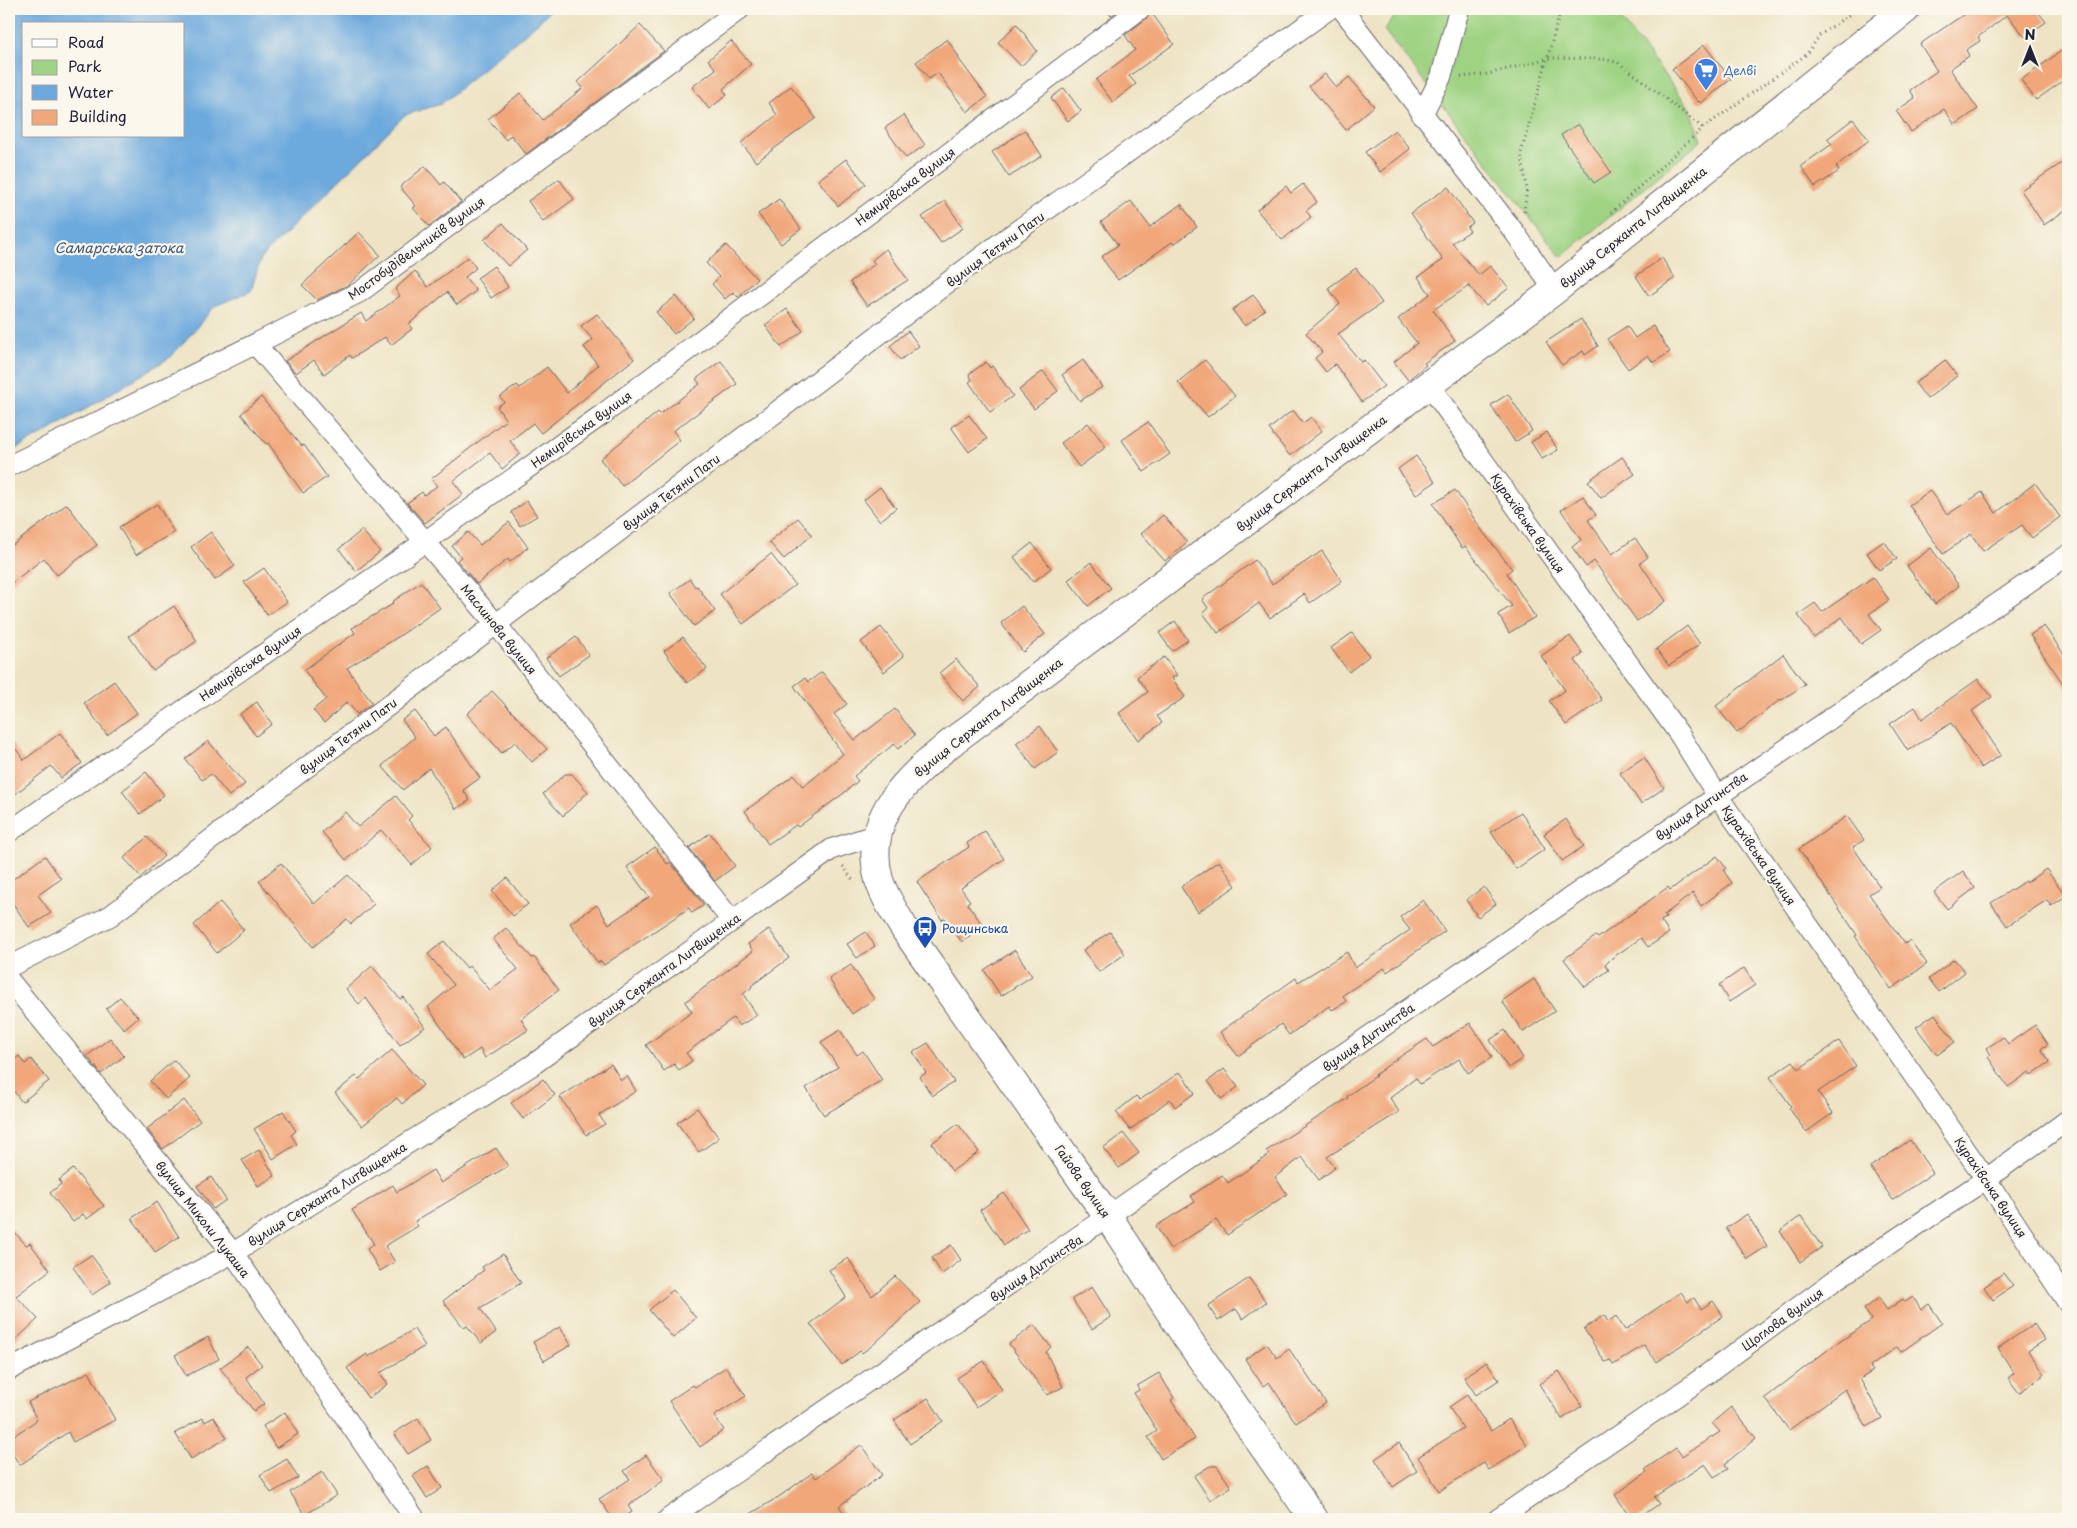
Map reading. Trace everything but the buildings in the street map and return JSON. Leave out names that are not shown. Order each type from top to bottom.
[{"type":"main road","name":"вулиця Сержанта Литвищенка","points":[[878,834],[883,816],[891,800],[916,771],[1555,290],[1906,9]]},
{"type":"main road","name":"Гайова вулиця","points":[[878,834],[875,856],[880,880],[898,918],[1109,1218],[1187,1338],[1314,1519]]},
{"type":"street","name":"Мостобудівельників вулиця","points":[[9,466],[360,292],[740,9]]},
{"type":"street","name":"Немирівська вулиця","points":[[9,832],[603,414],[1140,9]]},
{"type":"street","name":"вулиця Тетяни Пати","points":[[9,967],[110,916],[1000,243],[1329,9]]},
{"type":"street","points":[[1342,9],[1515,233],[1555,290]]},
{"type":"street","points":[[1422,115],[1441,77],[1460,9]]},
{"type":"street","name":"Маслинова вулиця","points":[[256,345],[426,540],[496,624],[732,921]]},
{"type":"street","name":"Курахівська вулиця","points":[[1429,384],[1679,734],[1717,795],[1986,1179],[2068,1303]]},
{"type":"street","name":"вулиця Дитинства","points":[[668,1519],[1109,1218],[1717,795],[2068,555]]},
{"type":"street","name":"вулиця Сержанта Литвищенка","points":[[9,1370],[233,1253],[531,1066],[832,849],[878,834]]},
{"type":"street","name":"вулиця Миколи Лукаша","points":[[9,980],[233,1253],[415,1519]]},
{"type":"street","name":"Щоглова вулиця","points":[[1498,1519],[1690,1386],[1835,1280],[1986,1179],[2068,1120]]},
{"type":"path","points":[[1515,233],[1524,212],[1527,189],[1521,153],[1549,58],[1561,9]]},
{"type":"path","points":[[1609,218],[1612,210],[1703,128],[1807,54],[1820,34],[1857,9]]},
{"type":"path","points":[[1441,77],[1470,77],[1488,74],[1549,58],[1602,59],[1617,62],[1703,128]]},
{"type":"green space","points":[[1401,9],[1613,9],[1690,108],[1702,140],[1561,257],[1384,30]]},
{"type":"water","name":"Самарська затока","points":[[9,9],[551,9],[540,21],[441,104],[405,115],[261,258],[251,291],[215,306],[171,357],[44,434],[9,452]]},
{"type":"place","name":"Делві","points":[[1706,91]]},
{"type":"place","name":"Рощинська","points":[[925,949]]}]
